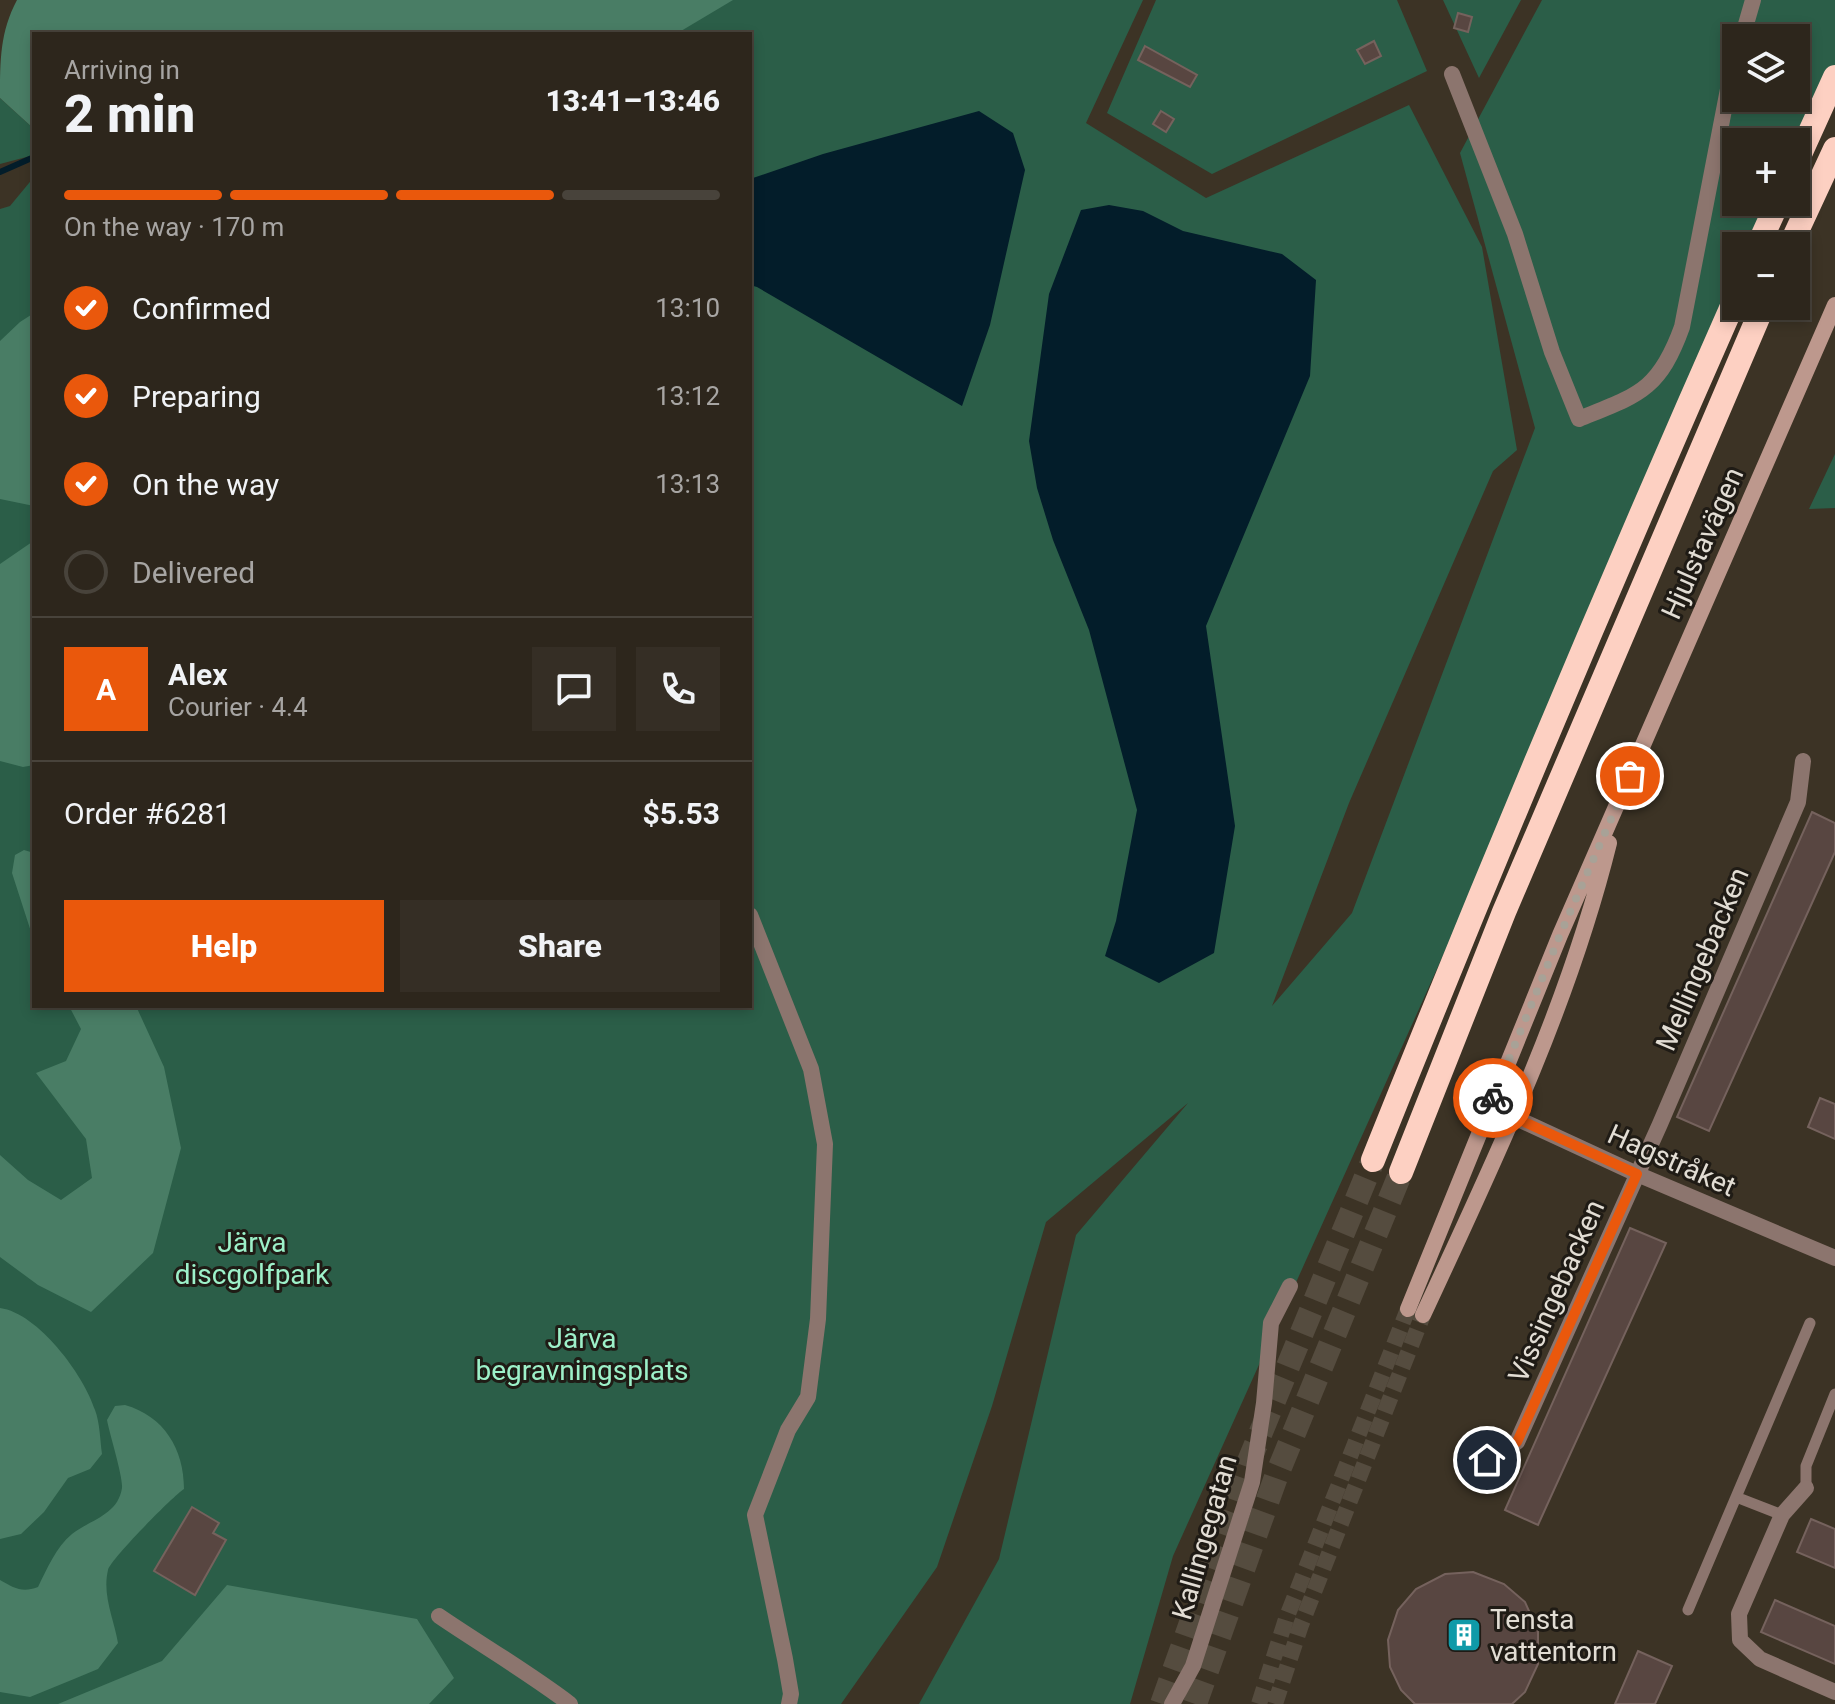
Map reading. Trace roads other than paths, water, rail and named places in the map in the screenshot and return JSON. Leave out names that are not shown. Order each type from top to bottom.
[{"type":"highway","points":[[1810,132],[1835,77]]},
{"type":"highway","points":[[1796,232],[1835,149]]},
{"type":"highway","points":[[1373,1160],[1462,938],[1624,552],[1726,320]]},
{"type":"highway","points":[[1401,1172],[1504,912],[1757,320]]},
{"type":"main road","name":"Hjulstavägen","points":[[1619,803],[1588,921],[1514,1117],[1416,1312],[1490,1106],[1560,935],[1835,305]]},
{"type":"street","points":[[1746,24],[1753,0]]},
{"type":"street","points":[[1452,74],[1515,234],[1552,352],[1579,419],[1623,401],[1654,382],[1671,359],[1682,327],[1724,112]]},
{"type":"street","name":"Mellingebacken","points":[[1637,1174],[1798,802],[1803,761]]},
{"type":"street","points":[[752,920],[811,1069],[825,1144],[818,1319],[808,1397],[788,1430],[755,1515],[785,1659],[791,1694],[789,1704]]},
{"type":"street","name":"Hagstråket","points":[[1490,1106],[1637,1174],[1835,1258]]},
{"type":"street","name":"Vissingebacken","points":[[1487,1460],[1517,1442],[1637,1174]]},
{"type":"street","name":"Kallingegatan","points":[[1172,1704],[1193,1666],[1252,1482],[1264,1403],[1271,1323],[1290,1286]]},
{"type":"street","points":[[1806,1488],[1782,1515],[1739,1614],[1740,1640],[1760,1659],[1835,1692]]},
{"type":"street","points":[[439,1616],[526,1670],[570,1704]]},
{"type":"lane","points":[[1688,1610],[1810,1323]]},
{"type":"lane","points":[[1806,1488],[1806,1466],[1835,1394]]},
{"type":"lane","points":[[1736,1497],[1782,1515]]},
{"type":"water","points":[[979,111],[1013,133],[1025,170],[990,325],[962,406],[752,286],[752,178],[823,154]]},
{"type":"water","points":[[1109,205],[1143,211],[1183,231],[1282,254],[1316,280],[1310,376],[1206,626],[1235,826],[1214,953],[1159,983],[1105,956],[1116,921],[1137,810],[1089,630],[1053,540],[1037,488],[1029,441],[1049,294],[1081,210]]},
{"type":"waterway","points":[[0,172],[32,158]]},
{"type":"tunnel","points":[[1162,1704],[1247,1466],[1373,1160]]},
{"type":"tunnel","points":[[1195,1704],[1276,1477],[1401,1172]]},
{"type":"tunnel","points":[[1259,1704],[1286,1619],[1408,1309]]},
{"type":"tunnel","points":[[1275,1704],[1301,1625],[1423,1315]]},
{"type":"place","name":"Tensta vattentorn","points":[[1464,1635]]},
{"type":"park label","name":"Järva discgolfpark","points":[[252,1258]]},
{"type":"park label","name":"Järva begravningsplats","points":[[582,1354]]}]
